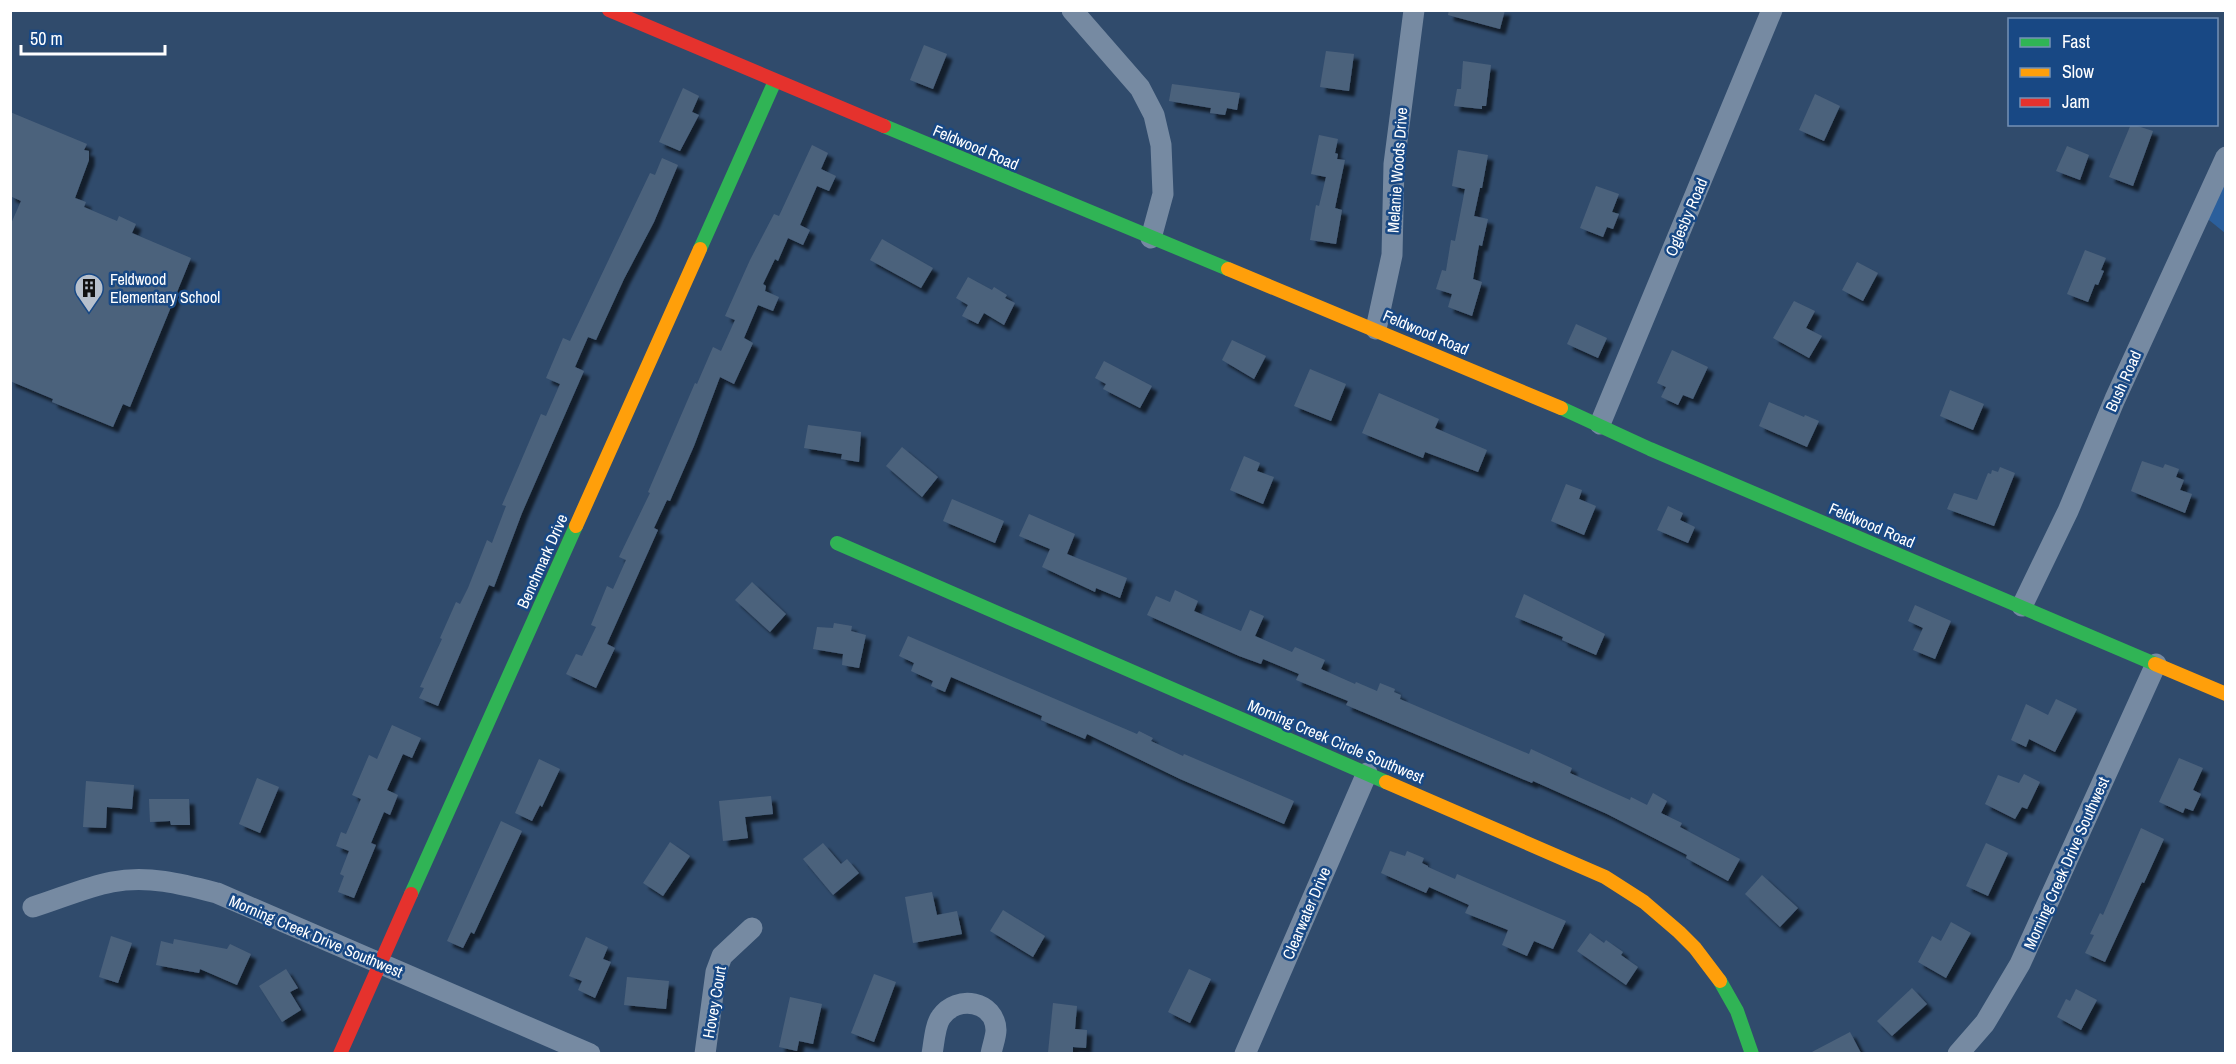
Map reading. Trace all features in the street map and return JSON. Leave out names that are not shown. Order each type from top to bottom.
[{"type":"street","name":"Feldwood Road","points":[[609,10],[1151,238],[1376,329],[1600,424],[1650,449],[2226,694]]},
{"type":"street","points":[[1072,10],[1140,88],[1154,115],[1161,145],[1163,194],[1151,238]]},
{"type":"street","name":"Melanie Woods Drive","points":[[1376,329],[1392,255],[1394,164],[1414,10]]},
{"type":"street","name":"Oglesby Road","points":[[1600,424],[1772,10]]},
{"type":"street","name":"Benchmark Drive","points":[[340,1053],[775,81]]},
{"type":"street","name":"Bush Road","points":[[2022,606],[2068,511],[2115,399],[2226,157]]},
{"type":"street","name":"Morning Creek Circle Southwest","points":[[837,543],[1605,877],[1640,897],[1671,922],[1708,963],[1735,1006],[1752,1053]]},
{"type":"street","name":"Morning Creek Drive Southwest","points":[[1958,1053],[1985,1023],[2020,964],[2156,664]]},
{"type":"street","name":"Clearwater Drive","points":[[1245,1053],[1367,773]]},
{"type":"street","name":"Morning Creek Drive Southwest","points":[[33,907],[112,882],[142,879],[175,882],[217,893],[590,1053]]},
{"type":"street","name":"Hovey Court","points":[[705,1053],[716,972],[722,956],[752,928]]},
{"type":"street","points":[[932,1053],[940,1018],[955,1004],[973,1002],[989,1012],[996,1030],[991,1053]]},
{"type":"shaded area","points":[[2225,172],[2225,233],[2204,216]]},
{"type":"building","points":[[1449,10],[1505,10],[1500,29],[1448,15]]},
{"type":"building","points":[[924,45],[947,54],[933,89],[910,80]]},
{"type":"building","points":[[1326,51],[1354,54],[1349,91],[1320,87]]},
{"type":"building","points":[[1463,61],[1491,65],[1486,106],[1482,106],[1482,109],[1454,106],[1457,89],[1461,89]]},
{"type":"building","points":[[1172,84],[1240,93],[1237,110],[1227,108],[1225,115],[1210,113],[1211,108],[1169,101]]},
{"type":"building","points":[[683,88],[699,96],[692,112],[699,115],[680,151],[659,142]]},
{"type":"building","points":[[1815,94],[1840,106],[1824,141],[1799,130]]},
{"type":"building","name":"Feldwood Elementary School","points":[[10,112],[87,144],[84,150],[89,151],[89,160],[75,198],[86,202],[84,207],[117,221],[119,216],[136,224],[132,233],[191,258],[130,407],[123,404],[113,427],[52,402],[53,399],[10,381],[10,226],[21,201],[10,196]]},
{"type":"building","points":[[2130,126],[2153,131],[2133,186],[2109,177]]},
{"type":"building","points":[[1319,135],[1338,139],[1335,153],[1338,154],[1337,159],[1345,160],[1335,208],[1342,210],[1336,244],[1310,240],[1316,205],[1319,206],[1326,177],[1311,174]]},
{"type":"building","points":[[812,145],[828,153],[821,169],[836,176],[829,191],[817,186],[800,225],[810,230],[803,245],[788,238],[778,261],[775,259],[763,284],[766,286],[765,291],[779,297],[773,311],[758,305],[744,338],[753,343],[734,384],[720,377],[694,446],[670,501],[667,500],[654,528],[658,530],[607,644],[615,648],[596,688],[566,674],[576,654],[582,656],[596,627],[591,625],[607,586],[613,589],[626,560],[619,557],[650,493],[648,492],[695,383],[697,384],[713,347],[721,351],[735,320],[725,316],[750,260],[774,214],[779,216]]},
{"type":"building","points":[[2067,146],[2089,155],[2080,180],[2056,171]]},
{"type":"building","points":[[1458,150],[1488,155],[1474,216],[1488,219],[1482,246],[1479,245],[1473,279],[1482,282],[1472,316],[1448,307],[1452,294],[1436,289],[1442,270],[1446,271],[1451,240],[1455,241],[1465,189],[1452,186]]},
{"type":"building","points":[[662,158],[678,165],[654,222],[596,340],[588,337],[575,367],[584,371],[522,513],[494,587],[489,585],[438,706],[419,698],[424,688],[420,687],[456,602],[460,604],[468,588],[487,540],[492,543],[506,506],[502,505],[541,414],[546,416],[560,384],[546,378],[563,338],[570,341],[650,173],[655,175]]},
{"type":"building","points":[[1596,186],[1619,194],[1612,212],[1619,214],[1613,229],[1607,227],[1603,237],[1580,228]]},
{"type":"building","points":[[882,239],[933,268],[921,288],[870,260]]},
{"type":"building","points":[[2085,250],[2106,258],[2101,270],[2104,271],[2098,285],[2095,284],[2088,302],[2067,294]]},
{"type":"building","points":[[1857,262],[1878,273],[1863,301],[1842,290]]},
{"type":"building","points":[[968,277],[992,290],[994,287],[1007,295],[1005,298],[1015,303],[1004,325],[984,313],[978,324],[962,316],[968,305],[956,298]]},
{"type":"building","points":[[1794,301],[1815,311],[1806,328],[1822,336],[1809,358],[1773,338]]},
{"type":"building","points":[[1576,324],[1607,338],[1598,358],[1567,344]]},
{"type":"building","points":[[1232,340],[1266,356],[1254,379],[1222,360]]},
{"type":"building","points":[[1672,350],[1708,367],[1693,399],[1683,395],[1678,405],[1661,397],[1666,387],[1657,383]]},
{"type":"building","points":[[1104,361],[1152,386],[1140,408],[1103,389],[1106,384],[1095,378]]},
{"type":"building","points":[[1310,369],[1346,384],[1331,421],[1294,406]]},
{"type":"building","points":[[1950,390],[1984,404],[1973,430],[1940,416]]},
{"type":"building","points":[[1379,393],[1439,419],[1435,428],[1487,450],[1478,472],[1425,452],[1423,458],[1362,433]]},
{"type":"building","points":[[1769,402],[1819,421],[1807,447],[1759,426]]},
{"type":"building","points":[[808,425],[861,432],[859,462],[841,459],[842,454],[804,448]]},
{"type":"building","points":[[902,447],[938,477],[922,497],[886,466]]},
{"type":"building","points":[[1244,456],[1260,463],[1257,471],[1274,477],[1263,504],[1230,490]]},
{"type":"building","points":[[2142,461],[2163,468],[2165,464],[2179,469],[2176,477],[2184,480],[2180,490],[2192,494],[2185,513],[2131,491]]},
{"type":"building","points":[[2000,467],[2015,473],[1994,526],[1947,509],[1954,493],[1977,500],[1988,473],[1991,474],[1992,470],[1998,472]]},
{"type":"building","points":[[1566,484],[1582,490],[1579,499],[1596,506],[1584,535],[1551,521]]},
{"type":"building","points":[[952,499],[1004,521],[995,543],[943,521]]},
{"type":"building","points":[[1668,506],[1683,513],[1680,520],[1695,527],[1688,543],[1657,530]]},
{"type":"building","points":[[1029,514],[1075,534],[1067,554],[1127,578],[1120,598],[1096,588],[1095,592],[1042,567],[1050,549],[1019,536]]},
{"type":"building","points":[[752,582],[786,614],[770,632],[735,600]]},
{"type":"building","points":[[1175,590],[1198,601],[1194,611],[1241,631],[1250,610],[1264,616],[1255,636],[1292,652],[1295,647],[1325,660],[1321,669],[1355,684],[1356,682],[1377,691],[1380,683],[1395,689],[1394,692],[1401,695],[1400,699],[1529,754],[1531,749],[1572,768],[1570,773],[1630,800],[1631,797],[1647,805],[1653,793],[1667,801],[1661,813],[1682,823],[1680,827],[1740,859],[1728,881],[1686,858],[1687,855],[1607,814],[1533,781],[1532,783],[1346,705],[1348,701],[1296,680],[1299,674],[1263,659],[1261,664],[1239,656],[1147,615],[1156,596],[1170,602]]},
{"type":"building","points":[[1524,594],[1605,634],[1596,655],[1562,640],[1563,637],[1515,617]]},
{"type":"building","points":[[1915,605],[1951,621],[1935,659],[1913,650],[1923,628],[1908,621]]},
{"type":"building","points":[[834,623],[852,626],[851,631],[866,635],[859,668],[842,665],[843,654],[813,649],[817,627],[833,628]]},
{"type":"building","points":[[908,636],[1137,734],[1139,731],[1153,738],[1151,741],[1183,756],[1184,754],[1294,801],[1284,824],[1180,779],[1087,734],[1085,739],[1041,720],[1042,716],[951,677],[945,692],[931,686],[933,681],[911,671],[914,663],[899,656]]},
{"type":"building","points":[[2056,699],[2077,709],[2055,752],[2029,739],[2026,747],[2011,740],[2026,704],[2048,715]]},
{"type":"building","points":[[392,725],[421,738],[412,758],[403,754],[387,790],[398,795],[390,815],[384,812],[371,843],[376,845],[354,898],[338,892],[344,876],[340,874],[349,851],[336,846],[341,832],[346,834],[361,799],[352,795],[369,755],[377,759]]},
{"type":"building","points":[[2179,758],[2203,768],[2193,790],[2201,794],[2193,811],[2185,808],[2183,813],[2159,802]]},
{"type":"building","points":[[539,759],[560,769],[542,807],[540,805],[532,821],[515,813]]},
{"type":"building","points":[[2024,774],[2040,782],[2027,809],[2022,807],[2015,819],[1985,804],[1998,775],[2019,783]]},
{"type":"building","points":[[257,778],[279,787],[260,833],[239,824]]},
{"type":"building","points":[[86,781],[134,785],[132,809],[107,807],[106,828],[83,827]]},
{"type":"building","points":[[771,796],[773,814],[745,817],[748,838],[723,841],[719,801]]},
{"type":"building","points":[[149,799],[189,799],[190,825],[171,825],[170,821],[150,822]]},
{"type":"building","points":[[501,821],[522,831],[474,934],[471,932],[463,948],[447,941]]},
{"type":"building","points":[[2141,828],[2164,839],[2105,962],[2085,953],[2094,935],[2090,934],[2100,913],[2103,915]]},
{"type":"building","points":[[670,842],[690,856],[663,896],[643,883]]},
{"type":"building","points":[[823,843],[841,864],[847,859],[859,873],[833,895],[803,859]]},
{"type":"building","points":[[1986,843],[2008,853],[1988,896],[1966,886]]},
{"type":"building","points":[[1390,851],[1405,856],[1407,851],[1424,858],[1422,863],[1428,867],[1455,879],[1457,874],[1566,921],[1553,949],[1534,941],[1527,956],[1502,945],[1508,930],[1465,913],[1469,905],[1429,887],[1426,893],[1381,873]]},
{"type":"building","points":[[1762,875],[1798,908],[1780,927],[1745,894]]},
{"type":"building","points":[[932,892],[937,915],[957,911],[962,934],[913,943],[905,897]]},
{"type":"building","points":[[1003,910],[1045,936],[1033,957],[990,931]]},
{"type":"building","points":[[1951,922],[1971,933],[1946,978],[1918,962],[1932,936],[1941,941]]},
{"type":"building","points":[[1590,933],[1604,943],[1606,940],[1623,952],[1621,955],[1638,967],[1626,985],[1577,951]]},
{"type":"building","points":[[111,936],[132,943],[118,983],[99,977]]},
{"type":"building","points":[[586,937],[608,947],[603,959],[611,962],[595,998],[578,990],[582,981],[569,976]]},
{"type":"building","points":[[174,939],[227,949],[230,944],[251,954],[237,985],[200,969],[199,973],[156,965],[161,941],[173,944]]},
{"type":"building","points":[[286,969],[298,988],[290,992],[301,1010],[282,1022],[259,986]]},
{"type":"building","points":[[1189,969],[1211,979],[1190,1023],[1168,1012]]},
{"type":"building","points":[[874,974],[896,982],[874,1042],[851,1033]]},
{"type":"building","points":[[627,977],[669,981],[666,1009],[624,1005]]},
{"type":"building","points":[[1912,988],[1927,1004],[1892,1036],[1877,1021]]},
{"type":"building","points":[[2076,989],[2097,1000],[2081,1030],[2057,1017],[2066,999],[2070,1001]]},
{"type":"building","points":[[790,997],[822,1004],[813,1044],[799,1041],[797,1051],[779,1047]]},
{"type":"building","points":[[1053,1003],[1077,1006],[1075,1029],[1087,1030],[1086,1048],[1073,1047],[1073,1053],[1048,1053]]},
{"type":"building","points":[[1850,1032],[1861,1053],[1810,1053]]},
{"type":"traffic: fast","points":[[700,249],[775,81]]},
{"type":"traffic: fast","points":[[884,126],[1228,269]]},
{"type":"traffic: fast","points":[[1561,408],[1650,449],[2155,664]]},
{"type":"traffic: fast","points":[[411,894],[576,526]]},
{"type":"traffic: fast","points":[[837,543],[1386,782]]},
{"type":"traffic: fast","points":[[1720,981],[1737,1011],[1752,1054]]},
{"type":"traffic: slow","points":[[576,526],[700,249]]},
{"type":"traffic: slow","points":[[1228,269],[1561,408]]},
{"type":"traffic: slow","points":[[2155,664],[2226,694]]},
{"type":"traffic: slow","points":[[1386,782],[1605,877],[1644,902],[1679,932],[1695,948],[1720,981]]},
{"type":"traffic: jam","points":[[609,10],[884,126]]},
{"type":"traffic: jam","points":[[340,1054],[411,894]]},
{"type":"place","name":"Feldwood Elementary School","points":[[89,314]]}]
